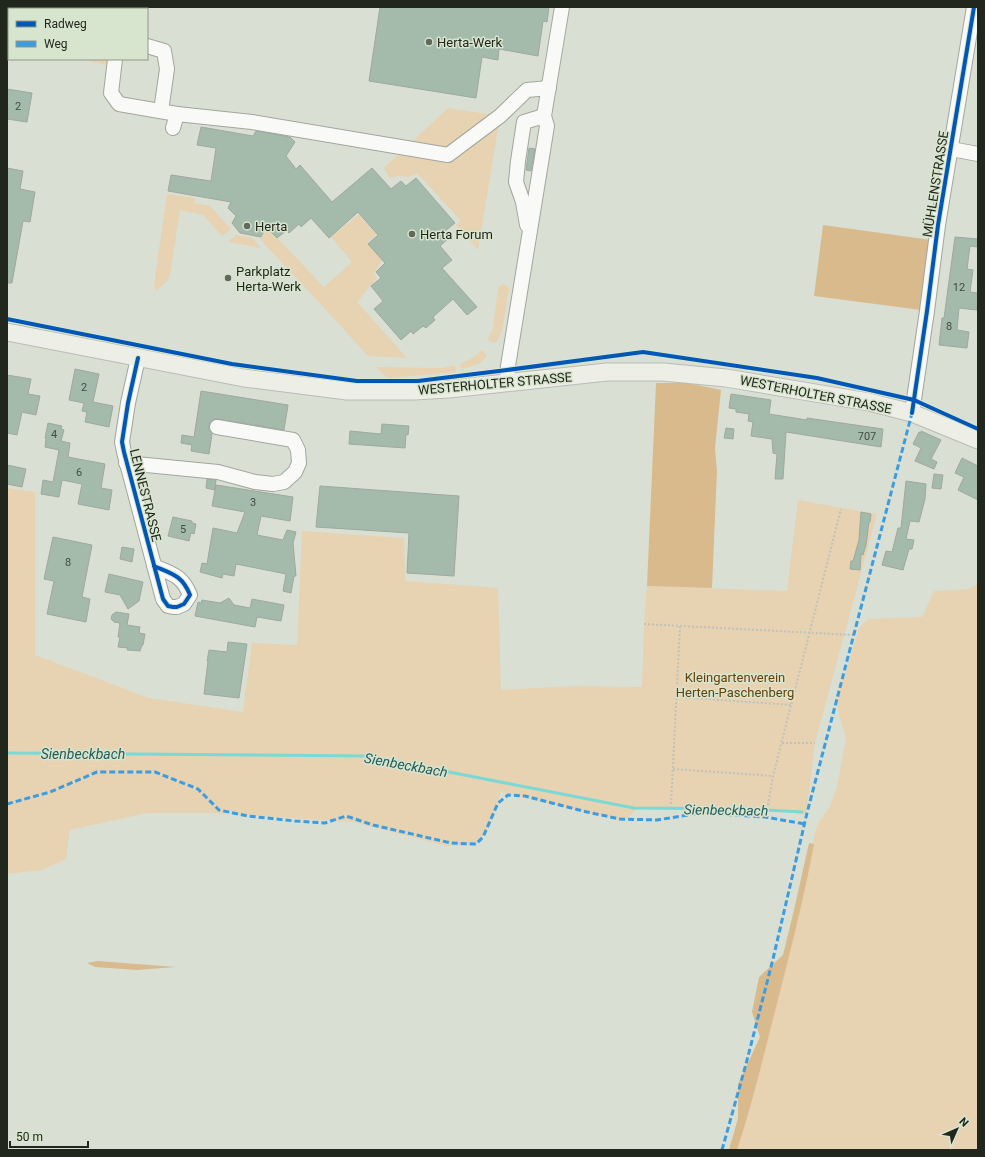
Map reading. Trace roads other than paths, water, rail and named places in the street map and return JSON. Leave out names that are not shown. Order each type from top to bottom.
[{"type":"main road","name":"WESTERHOLTER STRASSE","points":[[7,332],[244,378],[347,391],[421,391],[449,389],[607,372],[663,372],[726,378],[869,402],[912,413],[978,440]]},
{"type":"street","points":[[507,383],[508,366],[547,126],[544,116],[562,7]]},
{"type":"street","name":"MÜHLENSTRASSE","points":[[912,413],[938,225],[974,7]]},
{"type":"street","points":[[148,46],[164,51],[167,70],[160,111]]},
{"type":"street","points":[[115,60],[111,93],[119,104],[160,111],[175,121],[252,122],[448,155],[500,116],[527,90],[549,88]]},
{"type":"street","points":[[529,236],[523,202],[516,182],[518,161],[524,122],[544,116]]},
{"type":"street","points":[[951,149],[978,154]]},
{"type":"street","name":"LENNESTRASSE","points":[[138,358],[128,403],[122,442],[126,463],[154,566]]},
{"type":"street","points":[[126,463],[218,472],[256,482],[273,484],[284,482],[295,472],[298,463],[298,450],[293,440],[217,427]]},
{"type":"waterway","name":"Sienbeckbach","points":[[7,753],[367,756],[634,808],[749,809],[802,812]]},
{"type":"place","name":"Herta-Werk","points":[[429,42]]},
{"type":"place","name":"Herta","points":[[247,226]]},
{"type":"place","name":"Herta Forum","points":[[412,234]]},
{"type":"place","name":"Parkplatz Herta-Werk","points":[[228,278]]},
{"type":"park label","name":"Kleingartenverein Herten-Paschenberg","points":[[735,684]]}]
